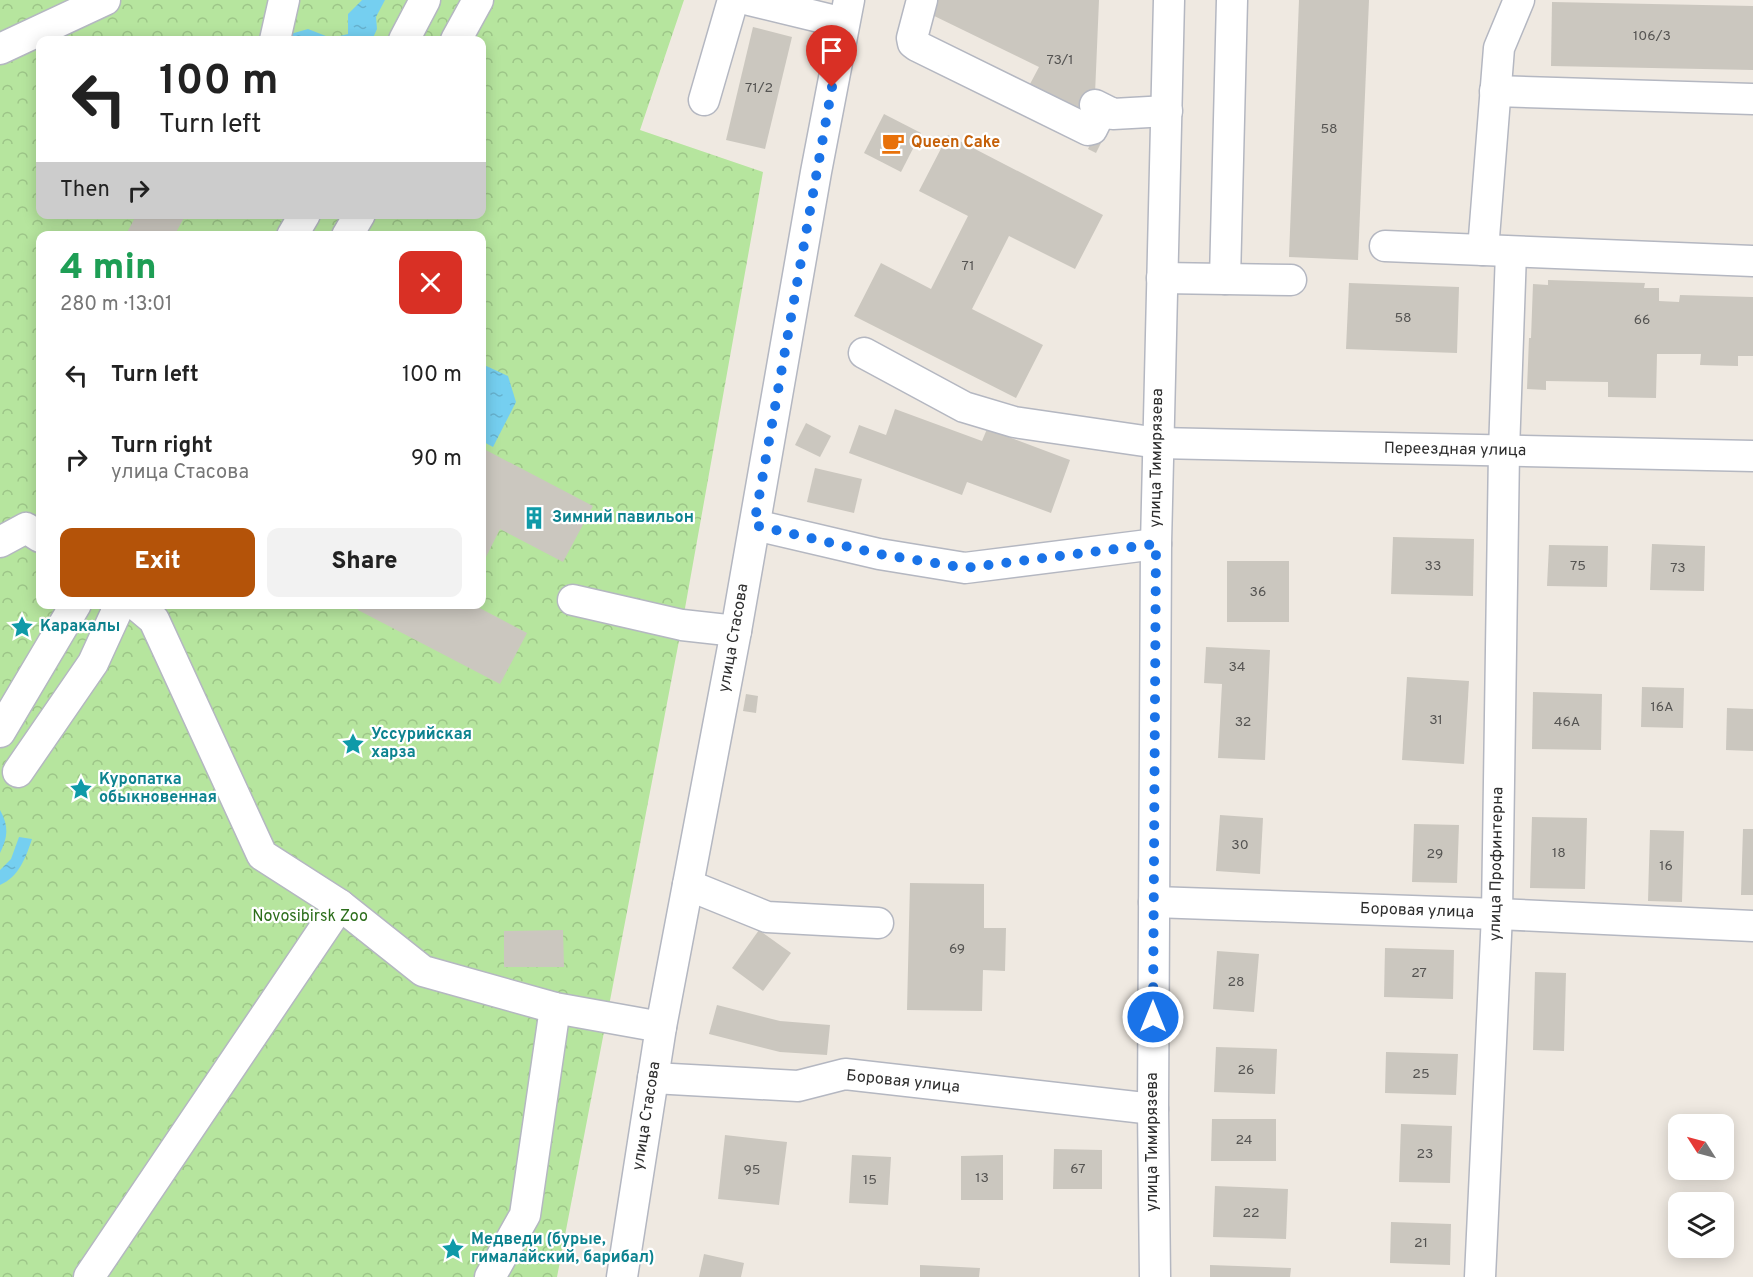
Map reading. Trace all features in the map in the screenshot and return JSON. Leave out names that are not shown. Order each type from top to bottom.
[{"type":"street","points":[[0,49],[105,0]]},
{"type":"street","points":[[276,36],[284,0]]},
{"type":"street","points":[[406,36],[425,0]]},
{"type":"street","points":[[458,36],[478,0]]},
{"type":"street","points":[[704,100],[733,0]]},
{"type":"street","points":[[748,0],[846,12]]},
{"type":"street","points":[[922,0],[912,38],[913,43],[1088,130],[1092,129],[1098,107],[1113,114],[1167,111]]},
{"type":"street","name":"улица Тимирязева","points":[[1155,1277],[1152,1109],[1156,544],[1169,0]]},
{"type":"street","points":[[1225,279],[1232,0]]},
{"type":"street","name":"улица Профинтерна","points":[[1480,1277],[1497,914],[1504,451],[1497,251],[1495,91],[1499,48],[1519,0]]},
{"type":"street","name":"улица Стасова","points":[[622,1277],[662,1027],[736,631],[846,12]]},
{"type":"street","points":[[1495,91],[1753,99]]},
{"type":"street","points":[[1385,246],[1753,261]]},
{"type":"street","points":[[1162,278],[1291,280]]},
{"type":"street","name":"Переездная улица","points":[[864,353],[964,407],[1014,422],[1158,443],[1753,456]]},
{"type":"street","points":[[754,525],[879,554],[965,568],[1156,544]]},
{"type":"street","points":[[0,542],[26,528],[36,534]]},
{"type":"street","points":[[573,600],[682,625],[736,631]]},
{"type":"street","points":[[0,732],[73,609]]},
{"type":"street","points":[[18,772],[93,663],[118,609]]},
{"type":"street","points":[[141,609],[154,620],[262,855],[340,905],[423,971],[555,1008],[662,1027]]},
{"type":"street","points":[[688,885],[767,917],[878,923]]},
{"type":"street","name":"Боровая улица","points":[[1154,902],[1753,926]]},
{"type":"street","points":[[90,1277],[340,905]]},
{"type":"street","points":[[490,1277],[525,1215],[555,1008]]},
{"type":"street","name":"Боровая улица","points":[[653,1078],[798,1086],[845,1074],[1152,1109]]},
{"type":"green space","name":"Novosibirsk Zoo","points":[[0,0],[684,0],[640,130],[763,172],[682,625],[557,1277],[0,1277]]},
{"type":"water","points":[[362,0],[385,0],[376,17],[377,29],[374,36],[340,36],[348,34],[348,14]]},
{"type":"water","points":[[308,29],[326,36],[286,36],[287,35]]},
{"type":"water","points":[[486,366],[508,376],[516,402],[493,447],[486,443]]},
{"type":"water","points":[[0,810],[5,821],[6,832],[0,853]]},
{"type":"water","points":[[19,837],[32,839],[27,853],[17,872],[0,885],[0,870],[11,859]]},
{"type":"building","points":[[930,0],[1099,0],[1095,94],[1091,114],[1030,84],[1039,67],[924,11]]},
{"type":"building","points":[[1299,0],[1369,0],[1358,260],[1289,257]]},
{"type":"building","points":[[1552,2],[1753,6],[1753,70],[1551,66]]},
{"type":"building","points":[[753,27],[792,37],[765,149],[726,140]]},
{"type":"building","name":"Queen Cake","points":[[884,114],[921,133],[901,172],[864,153]]},
{"type":"building","points":[[1102,121],[1110,125],[1096,153],[1088,149]]},
{"type":"building","points":[[948,135],[1103,215],[1075,269],[1009,236],[972,309],[1043,345],[1016,398],[854,316],[881,263],[931,289],[968,216],[919,191]]},
{"type":"building","points":[[134,219],[183,219],[177,231],[128,231]]},
{"type":"building","points":[[1548,280],[1645,283],[1644,288],[1659,288],[1659,301],[1679,302],[1680,295],[1753,297],[1753,356],[1738,356],[1738,366],[1700,365],[1701,354],[1657,354],[1656,398],[1608,397],[1608,382],[1546,381],[1546,390],[1527,389],[1533,284],[1548,285]]},
{"type":"building","points":[[1349,283],[1459,287],[1457,353],[1346,349]]},
{"type":"building","points":[[895,409],[982,441],[987,429],[1070,460],[1051,513],[967,482],[962,495],[849,453],[859,425],[886,435]]},
{"type":"building","points":[[806,423],[831,436],[820,457],[795,445]]},
{"type":"building","name":"Зимний павильон","points":[[486,450],[593,506],[563,562],[500,529],[486,557]]},
{"type":"building","points":[[815,468],[862,479],[854,513],[807,502]]},
{"type":"building","points":[[1393,537],[1474,539],[1473,596],[1391,594]]},
{"type":"building","points":[[1652,544],[1705,546],[1704,591],[1650,590]]},
{"type":"building","points":[[1549,545],[1608,546],[1607,587],[1547,586]]},
{"type":"building","points":[[1227,561],[1289,561],[1289,622],[1227,622]]},
{"type":"building","points":[[481,609],[527,633],[500,684],[358,610]]},
{"type":"building","points":[[1206,647],[1270,650],[1265,760],[1218,758],[1222,684],[1204,683]]},
{"type":"building","points":[[1407,677],[1469,681],[1464,764],[1402,760]]},
{"type":"building","points":[[1642,687],[1684,688],[1683,728],[1641,727]]},
{"type":"building","points":[[1533,692],[1602,694],[1601,750],[1532,749]]},
{"type":"building","points":[[746,694],[758,696],[756,713],[743,711]]},
{"type":"building","points":[[1727,708],[1753,709],[1753,751],[1726,750]]},
{"type":"building","points":[[1220,815],[1263,818],[1260,874],[1216,871]]},
{"type":"building","points":[[1532,817],[1587,818],[1585,889],[1530,888]]},
{"type":"building","points":[[1414,824],[1459,825],[1457,883],[1412,882]]},
{"type":"building","points":[[1743,829],[1753,829],[1753,895],[1741,895]]},
{"type":"building","points":[[1650,830],[1684,831],[1682,902],[1648,901]]},
{"type":"building","points":[[910,883],[984,884],[984,928],[1006,928],[1005,971],[983,970],[982,1011],[907,1010]]},
{"type":"building","points":[[563,930],[564,967],[504,967],[504,931]]},
{"type":"building","points":[[759,930],[791,953],[763,991],[732,968]]},
{"type":"building","points":[[1385,948],[1454,950],[1453,999],[1384,997]]},
{"type":"building","points":[[1217,951],[1259,954],[1254,1012],[1213,1009]]},
{"type":"building","points":[[1535,972],[1566,973],[1564,1051],[1533,1050]]},
{"type":"building","points":[[717,1005],[780,1021],[830,1025],[827,1055],[780,1052],[709,1034]]},
{"type":"building","points":[[1216,1047],[1277,1049],[1275,1094],[1214,1092]]},
{"type":"building","points":[[1386,1052],[1458,1054],[1456,1095],[1385,1093]]},
{"type":"building","points":[[1212,1119],[1276,1119],[1276,1161],[1211,1161]]},
{"type":"building","points":[[1401,1124],[1452,1126],[1450,1183],[1399,1182]]},
{"type":"building","points":[[725,1135],[787,1142],[779,1205],[718,1199]]},
{"type":"building","points":[[1054,1149],[1102,1150],[1102,1189],[1053,1189]]},
{"type":"building","points":[[852,1155],[891,1157],[888,1205],[849,1203]]},
{"type":"building","points":[[1003,1155],[1003,1200],[961,1200],[961,1156]]},
{"type":"building","points":[[1215,1186],[1288,1189],[1286,1239],[1213,1237]]},
{"type":"building","points":[[1391,1222],[1451,1224],[1450,1265],[1390,1263]]},
{"type":"building","points":[[704,1254],[744,1263],[741,1277],[699,1277]]},
{"type":"building","points":[[920,1265],[980,1268],[979,1277],[920,1277]]},
{"type":"building","points":[[1210,1265],[1291,1268],[1290,1277],[1210,1277]]},
{"type":"place","name":"Queen Cake","points":[[893,143]]},
{"type":"place","name":"Зимний павильон","points":[[534,518]]},
{"type":"place","name":"Каракалы","points":[[22,627]]},
{"type":"place","name":"Уссурийская харза","points":[[353,744]]},
{"type":"place","name":"Куропатка обыкновенная","points":[[81,789]]},
{"type":"place","name":"Медведи (бурые, гималайский, барибал)","points":[[453,1249]]},
{"type":"route","points":[[832,87],[754,525],[879,554],[965,568],[1156,544],[1153,1017]]}]
